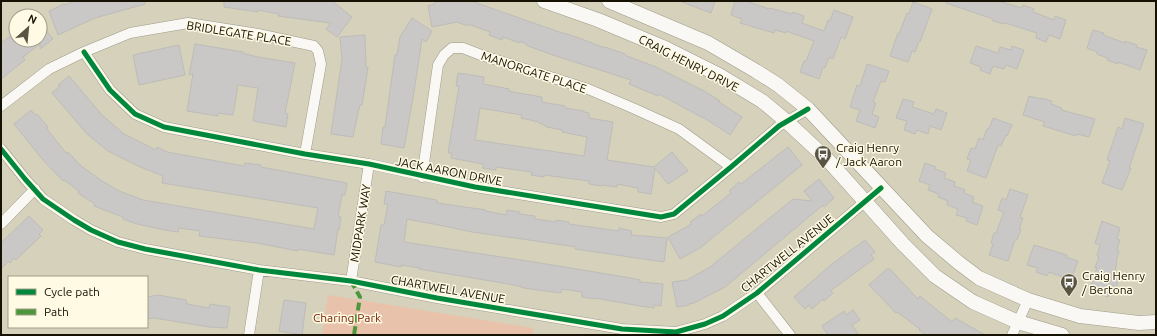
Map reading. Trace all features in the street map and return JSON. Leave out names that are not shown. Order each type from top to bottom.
[{"type":"street","name":"CRAIG HENRY DRIVE","points":[[544,1],[598,20],[665,48],[719,75],[762,101],[827,159],[903,244],[935,276],[974,302],[1018,322],[1062,335]]},
{"type":"street","name":"CRAIG HENRY DRIVE","points":[[609,1],[708,43],[762,74],[778,85],[808,109],[927,236],[979,278],[1028,300],[1080,316],[1139,323],[1156,322]]},
{"type":"street","name":"BRIDLEGATE PLACE","points":[[1,106],[50,69],[84,52],[130,33],[188,23],[258,34],[314,46],[318,51],[321,64],[305,154]]},
{"type":"street","name":"MANORGATE PLACE","points":[[422,177],[438,65],[444,55],[452,48],[463,48],[588,89],[635,109],[680,129],[731,167]]},
{"type":"street","name":"JACK AARON DRIVE","points":[[84,52],[110,90],[135,114],[164,127],[305,154],[369,164],[422,177],[475,187],[661,217],[674,214],[774,129],[808,109]]},
{"type":"street","name":"CHARTWELL AVENUE","points":[[1,149],[48,202],[91,230],[118,242],[145,250],[259,270],[351,282],[622,332],[676,332],[698,326],[723,316],[757,294],[881,188]]},
{"type":"street","name":"MIDPARK WAY","points":[[351,282],[369,164]]},
{"type":"street","points":[[1,224],[35,189]]},
{"type":"street","points":[[249,335],[259,270]]},
{"type":"street","points":[[757,294],[790,335]]},
{"type":"street","points":[[1012,335],[1028,300]]},
{"type":"green space","name":"Charing Park","points":[[328,295],[533,328],[533,335],[322,335]]},
{"type":"building","points":[[74,1],[145,1],[145,4],[95,18],[58,35],[49,11]]},
{"type":"building","points":[[224,1],[332,1],[352,17],[337,37],[326,29],[331,23],[278,16],[279,14],[258,10],[258,12],[224,7]]},
{"type":"building","points":[[436,1],[471,1],[625,54],[656,67],[706,92],[742,117],[730,135],[703,117],[659,94],[658,96],[629,84],[631,80],[553,55],[528,46],[521,41],[520,43],[503,37],[502,40],[489,35],[490,32],[471,25],[465,25],[457,22],[432,27],[428,6],[434,4]]},
{"type":"building","points":[[682,1],[715,1],[711,13]]},
{"type":"building","points":[[735,1],[746,1],[769,9],[792,14],[793,12],[804,16],[802,23],[824,31],[834,10],[853,17],[845,39],[841,37],[833,59],[829,57],[825,68],[823,67],[819,79],[800,72],[814,41],[786,31],[786,33],[775,30],[774,33],[740,23],[742,19],[731,15]]},
{"type":"building","points":[[947,1],[998,1],[1022,8],[1023,5],[1034,9],[1033,12],[1054,20],[1055,16],[1066,20],[1060,39],[1049,35],[1046,42],[1036,38],[1037,33],[1005,23],[993,21],[993,19],[946,3]]},
{"type":"building","points":[[913,2],[932,9],[920,42],[919,41],[915,52],[912,51],[908,62],[890,56],[898,33],[899,34],[907,13],[909,14]]},
{"type":"building","points":[[412,18],[432,31],[426,42],[422,39],[404,148],[381,144],[383,127],[385,127],[395,55],[397,55],[400,37]]},
{"type":"building","points":[[1093,30],[1104,33],[1103,35],[1125,43],[1125,41],[1137,45],[1136,47],[1147,50],[1140,70],[1118,62],[1118,64],[1107,60],[1108,58],[1087,48]]},
{"type":"building","points":[[48,33],[53,39],[48,43]]},
{"type":"building","points":[[365,35],[366,67],[368,67],[362,105],[360,105],[353,137],[331,134],[342,59],[340,37]]},
{"type":"building","points":[[8,38],[8,48],[35,48],[23,57],[25,60],[1,79],[1,43]]},
{"type":"building","points":[[195,44],[295,63],[285,113],[288,114],[286,127],[253,121],[258,88],[238,85],[233,115],[218,113],[218,116],[187,111],[193,74],[189,75]]},
{"type":"building","points":[[179,45],[185,75],[139,85],[133,55]]},
{"type":"building","points":[[976,46],[998,53],[1000,47],[1011,50],[1012,46],[1024,50],[1017,69],[1006,65],[1004,69],[993,66],[990,74],[980,70],[981,67],[970,63]]},
{"type":"building","points":[[867,64],[889,71],[885,82],[881,81],[873,102],[876,103],[872,114],[879,117],[875,128],[856,121],[860,110],[850,107],[857,85],[860,86]]},
{"type":"building","points":[[458,73],[484,77],[483,84],[509,89],[509,91],[518,93],[542,97],[542,102],[584,111],[589,113],[589,118],[613,122],[607,160],[654,167],[672,152],[688,171],[668,184],[655,168],[651,194],[638,192],[638,188],[617,184],[617,187],[602,186],[589,184],[589,181],[544,175],[544,177],[531,175],[532,172],[496,167],[496,170],[483,168],[483,164],[451,158],[452,153],[448,153],[459,86],[456,86]],"holes":[[[480,108],[522,115],[521,118],[539,122],[547,127],[563,130],[562,132],[587,137],[584,156],[475,140]]]},
{"type":"building","points":[[69,76],[102,115],[124,134],[156,150],[157,147],[167,152],[244,166],[245,163],[261,165],[261,167],[347,183],[345,195],[342,195],[338,216],[341,217],[334,255],[199,236],[200,231],[179,228],[178,232],[165,230],[137,224],[94,206],[95,204],[78,193],[79,191],[64,180],[63,181],[43,160],[14,124],[31,110],[35,115],[37,114],[48,127],[47,129],[66,153],[68,152],[80,165],[119,191],[143,200],[314,229],[318,208],[162,183],[163,176],[138,166],[108,151],[87,134],[52,93],[60,86],[58,85]]},
{"type":"building","points":[[1029,96],[1052,101],[1051,104],[1062,108],[1061,110],[1095,119],[1089,137],[1077,134],[1076,136],[1043,126],[1045,122],[1023,115]]},
{"type":"building","points":[[903,99],[914,102],[912,107],[934,114],[936,109],[947,113],[941,130],[930,126],[928,134],[917,130],[915,134],[904,130],[907,121],[896,118]]},
{"type":"building","points":[[993,118],[1012,125],[1001,146],[998,145],[986,178],[967,171],[971,160],[967,159],[971,148],[975,149],[979,138],[983,140]]},
{"type":"building","points":[[1125,118],[1144,124],[1129,168],[1131,168],[1122,190],[1102,183],[1110,161],[1107,160],[1118,127],[1122,129]]},
{"type":"building","points":[[788,147],[802,165],[700,248],[680,259],[668,237],[692,224],[690,222],[701,214],[702,216],[731,193],[729,191],[739,182],[741,184]]},
{"type":"building","points":[[925,163],[946,173],[944,178],[955,182],[954,186],[965,190],[964,193],[974,197],[972,202],[983,206],[977,225],[966,221],[967,218],[956,215],[958,209],[947,205],[948,201],[938,197],[939,194],[928,190],[930,185],[919,181]]},
{"type":"building","points":[[819,179],[834,198],[824,207],[823,205],[725,287],[694,303],[677,307],[672,282],[687,280],[710,267],[793,199],[812,201],[804,191]]},
{"type":"building","points":[[1010,189],[1028,195],[1020,217],[1023,218],[1019,229],[1021,229],[1017,240],[1015,240],[1008,261],[989,255],[993,244],[991,243],[994,233],[996,233],[1004,212],[998,210],[1002,198],[1006,200]]},
{"type":"building","points":[[386,191],[437,200],[437,203],[486,210],[506,215],[507,210],[520,212],[519,214],[535,216],[535,219],[556,222],[556,220],[569,222],[569,224],[619,231],[619,228],[632,231],[631,235],[667,238],[664,262],[575,249],[576,247],[472,232],[407,219],[404,242],[631,278],[640,280],[640,282],[663,284],[661,306],[654,305],[654,308],[640,306],[582,297],[582,292],[562,289],[561,293],[524,288],[419,269],[420,268],[401,265],[401,267],[375,262],[381,225],[384,225],[388,204],[384,204]]},
{"type":"building","points":[[29,216],[43,230],[39,234],[41,236],[16,260],[14,258],[10,263],[8,261],[1,269],[1,243]]},
{"type":"building","points":[[1102,221],[1120,228],[1117,239],[1120,240],[1117,250],[1119,251],[1114,274],[1120,276],[1116,287],[1112,286],[1108,297],[1089,290],[1097,268],[1095,268],[1099,257],[1097,256],[1100,245],[1095,243]]},
{"type":"building","points":[[865,240],[875,252],[871,255],[874,259],[833,289],[831,291],[833,293],[824,301],[823,299],[812,309],[809,305],[805,309],[794,297],[832,264]]},
{"type":"building","points":[[1034,245],[1067,255],[1066,257],[1078,261],[1071,280],[1049,272],[1047,276],[1036,272],[1038,268],[1027,265]]},
{"type":"building","points":[[887,269],[890,269],[918,299],[920,296],[952,322],[955,318],[985,335],[926,335],[897,312],[896,313],[869,285]]},
{"type":"building","points":[[158,295],[186,300],[187,304],[209,308],[210,304],[230,307],[227,328],[209,327],[154,318],[148,319],[148,297]]},
{"type":"building","points":[[284,300],[306,303],[302,335],[279,331]]},
{"type":"building","points":[[853,310],[860,320],[852,325],[859,335],[828,335],[822,326],[844,311],[846,315]]},
{"type":"marked path","points":[[351,281],[360,297],[354,335]]},
{"type":"cycle path","points":[[84,52],[110,90],[135,114],[164,127],[305,154],[369,164],[475,187],[661,217],[674,214],[779,126],[808,109]]},
{"type":"cycle path","points":[[1,149],[43,199],[91,230],[118,242],[145,249],[259,270],[351,281],[437,298],[622,329],[676,332],[705,324],[723,316],[757,293],[881,188]]},
{"type":"place","name":"Craig Henry / Jack Aaron","points":[[823,169]]},
{"type":"place","name":"Craig Henry / Bertona","points":[[1069,297]]}]
